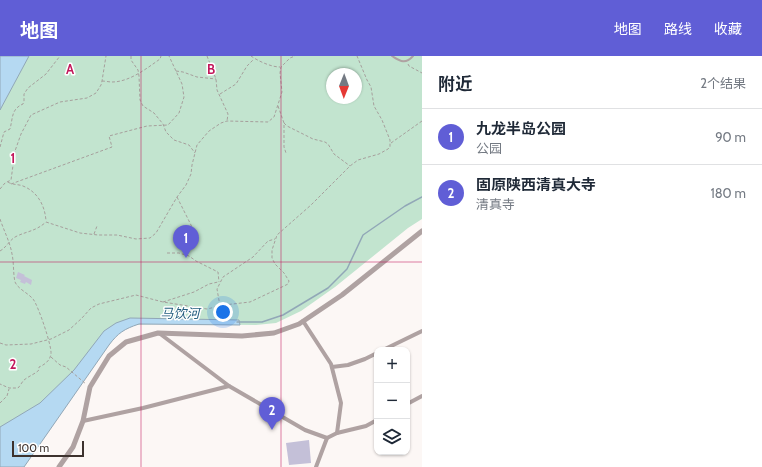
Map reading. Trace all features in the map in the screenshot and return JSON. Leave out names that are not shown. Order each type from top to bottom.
[{"type":"street","points":[[59,467],[74,447],[83,421],[90,387],[109,356],[126,342],[158,333],[242,336],[274,333],[299,324],[342,295],[422,231]]},
{"type":"street","points":[[303,321],[332,367],[341,403],[337,433]]},
{"type":"street","points":[[389,347],[422,331]]},
{"type":"street","points":[[158,333],[229,386],[305,430],[327,438]]},
{"type":"street","points":[[332,367],[348,365],[374,354]]},
{"type":"street","points":[[83,421],[143,408],[229,386]]},
{"type":"street","points":[[410,402],[422,396]]},
{"type":"street","points":[[316,467],[327,438],[337,433],[366,426],[374,422]]},
{"type":"lane","points":[[392,56],[405,62],[413,56]]},
{"type":"path","points":[[0,147],[4,132],[10,129],[13,112],[18,106],[23,104],[24,94],[28,88],[46,74],[60,56]]},
{"type":"path","points":[[0,189],[5,183],[11,180],[15,151],[20,134],[31,115],[60,102],[87,98],[96,92],[101,85],[106,56]]},
{"type":"path","points":[[131,56],[131,60],[139,73],[140,100],[143,106],[154,113],[163,124],[166,132],[174,140],[189,146],[195,153]]},
{"type":"path","points":[[102,81],[112,82],[124,80],[139,73],[160,59],[161,56]]},
{"type":"path","points":[[11,184],[112,147],[109,136],[147,126],[168,124],[179,113],[184,97],[182,84],[169,56]]},
{"type":"path","points":[[207,56],[216,80],[217,90],[228,114],[227,121]]},
{"type":"path","points":[[251,56],[254,59],[275,67],[281,67]]},
{"type":"path","points":[[46,222],[80,233],[94,235],[117,235],[136,239],[150,238],[156,232],[186,185],[191,174],[197,145],[209,131],[227,121],[268,122],[274,117],[282,92],[280,73],[281,67],[290,58],[295,56]]},
{"type":"path","points":[[0,342],[6,345],[31,344],[48,340],[69,330],[91,308],[99,304],[136,295],[163,302],[207,309],[250,302],[288,284],[284,273],[275,264],[272,258],[272,250],[277,235],[311,205],[350,166],[358,160],[379,154],[388,149],[390,146],[382,120],[374,106],[371,87],[357,56]]},
{"type":"path","points":[[219,94],[236,84],[247,66],[254,59]]},
{"type":"path","points":[[407,61],[408,66],[422,73]]},
{"type":"path","points":[[176,71],[216,80]]},
{"type":"path","points":[[278,105],[284,123],[284,147],[286,153]]},
{"type":"path","points":[[390,143],[422,121]]},
{"type":"path","points":[[284,123],[313,139],[325,142],[334,154],[350,166]]},
{"type":"path","points":[[8,182],[22,186],[38,196],[45,214],[46,222]]},
{"type":"path","points":[[177,197],[194,231],[192,239],[184,255]]},
{"type":"path","points":[[0,219],[13,255],[14,277],[16,284],[34,299],[44,325],[51,353],[46,363],[38,367],[39,370],[36,374],[23,381],[18,388],[9,388],[0,384]]},
{"type":"path","points":[[0,251],[4,249],[15,237],[32,231],[46,222]]},
{"type":"path","points":[[94,235],[97,226]]},
{"type":"path","points":[[220,306],[217,289],[223,277],[253,257],[268,241],[276,239]]},
{"type":"path","points":[[167,253],[190,256],[196,261],[218,272],[220,282]]},
{"type":"path","points":[[163,302],[194,292],[209,284],[220,282]]},
{"type":"path","points":[[50,357],[84,383]]},
{"type":"path","points":[[0,403],[7,396],[9,388]]},
{"type":"green space","points":[[0,56],[422,56],[422,219],[408,228],[335,287],[301,311],[276,323],[256,325],[129,325],[118,332],[22,467],[0,467]]},
{"type":"water","points":[[0,56],[29,56],[0,110]]},
{"type":"water","points":[[130,318],[239,320],[240,325],[139,324],[118,334],[24,467],[0,467],[0,427],[40,403],[74,370],[104,331],[116,323]]},
{"type":"building","points":[[18,272],[32,280],[31,285],[26,282],[25,284],[20,282],[21,280],[16,278]]},
{"type":"building","points":[[309,440],[311,463],[289,465],[286,443]]},
{"type":"waterway","name":"马饮河","points":[[237,322],[262,322],[283,315],[328,288],[347,269],[363,235],[405,206],[422,197]]},
{"type":"place","name":"九龙半岛公园","points":[[186,258]]},
{"type":"place","name":"固原陕西清真大寺","points":[[272,430]]}]
